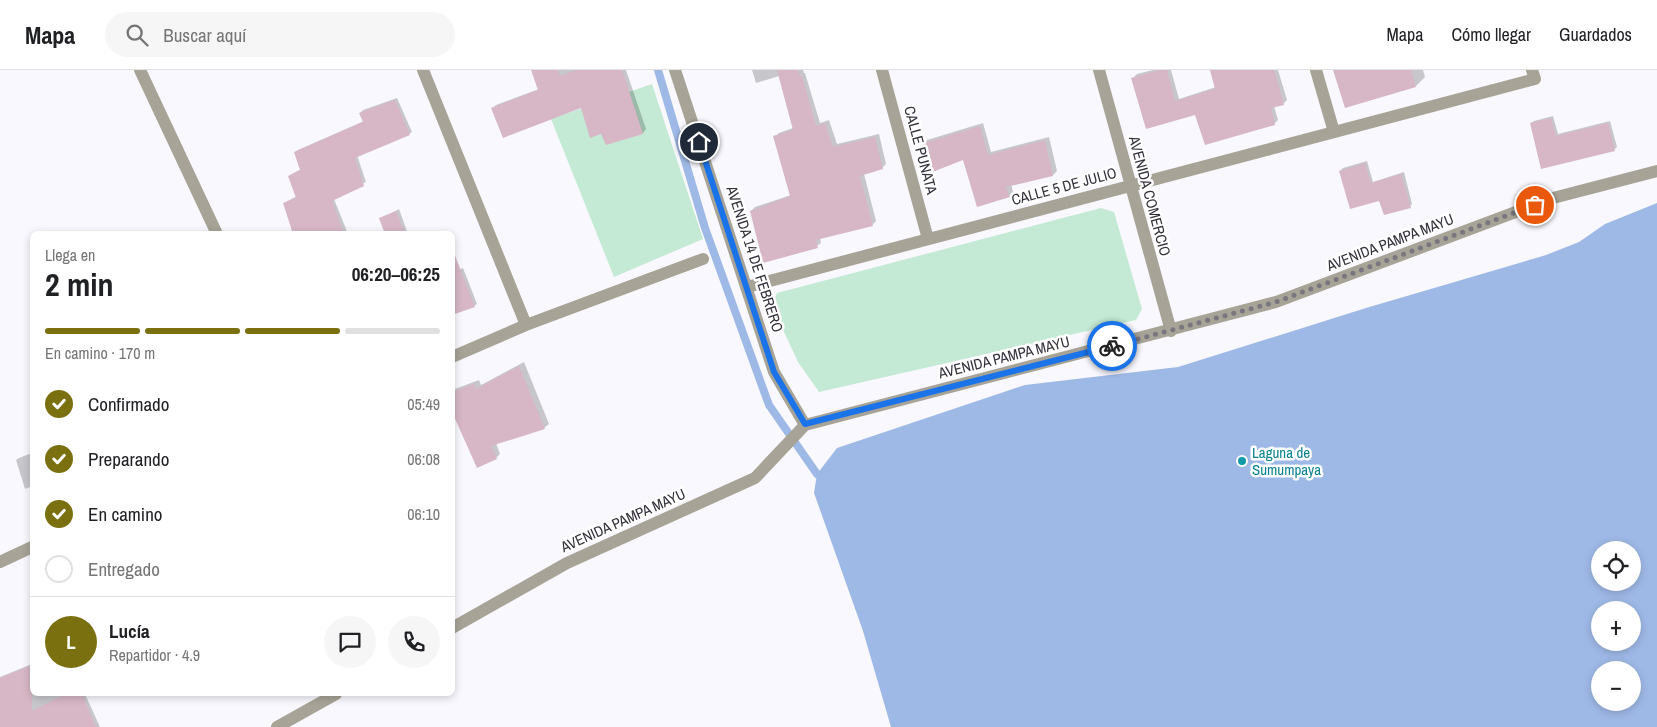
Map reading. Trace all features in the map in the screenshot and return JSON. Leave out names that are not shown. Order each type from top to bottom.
[{"type":"street","points":[[140,70],[216,231]]},
{"type":"street","points":[[423,70],[526,324]]},
{"type":"street","name":"AVENIDA 14 DE FEBRERO","points":[[675,70],[774,372],[805,424]]},
{"type":"street","name":"CALLE PUNATA","points":[[882,70],[928,239]]},
{"type":"street","name":"AVENIDA COMERCIO","points":[[1099,70],[1171,331]]},
{"type":"street","points":[[1316,70],[1334,132]]},
{"type":"street","name":"CALLE 5 DE JULIO","points":[[747,287],[1334,132],[1534,74]]},
{"type":"street","name":"AVENIDA PAMPA MAYU","points":[[455,626],[567,563],[755,478],[805,424],[1171,331],[1276,302],[1553,198],[1657,171]]},
{"type":"street","points":[[455,356],[526,324],[703,259]]},
{"type":"street","points":[[0,562],[30,548]]},
{"type":"street","points":[[277,727],[332,696]]},
{"type":"green space","points":[[652,84],[703,239],[614,277],[551,119]]},
{"type":"green space","points":[[1101,208],[1114,212],[1142,309],[1136,320],[819,392],[798,362],[772,306],[777,293]]},
{"type":"water","name":"Laguna de Sumumpaya","points":[[1657,203],[1657,727],[891,727],[863,631],[814,493],[817,474],[837,448],[1025,385],[1178,367],[1366,308],[1546,255],[1579,242],[1605,224]]},
{"type":"building","points":[[531,70],[558,70],[560,76],[576,70],[622,70],[643,134],[606,145],[601,134],[590,138],[581,108],[503,138],[491,108],[538,90]]},
{"type":"building","points":[[777,70],[798,70],[800,76],[802,76],[816,126],[825,123],[833,147],[875,137],[883,169],[860,176],[873,226],[816,240],[818,248],[763,263],[750,211],[790,196],[773,136],[793,130]]},
{"type":"building","points":[[1160,70],[1167,70],[1175,101],[1215,89],[1210,70],[1274,70],[1284,105],[1271,108],[1275,125],[1205,145],[1195,115],[1146,129],[1131,78]]},
{"type":"building","points":[[1333,70],[1411,70],[1416,87],[1345,108]]},
{"type":"building","points":[[395,100],[410,135],[355,158],[364,186],[332,201],[343,231],[292,231],[283,203],[296,198],[288,176],[300,170],[294,152],[363,122],[359,113]]},
{"type":"building","points":[[1551,118],[1556,136],[1608,123],[1615,151],[1541,169],[1530,123]]},
{"type":"building","points":[[980,126],[988,155],[1045,140],[1053,176],[1006,187],[1010,197],[977,207],[963,160],[930,173],[922,144]]},
{"type":"building","points":[[1365,163],[1371,183],[1401,174],[1411,208],[1384,215],[1379,201],[1350,209],[1339,171]]},
{"type":"building","points":[[396,211],[404,231],[384,231],[379,218]]},
{"type":"building","points":[[455,256],[475,307],[455,314]]},
{"type":"building","points":[[519,366],[545,429],[491,446],[497,459],[477,468],[455,419],[455,391],[474,384],[476,389]]},
{"type":"building","points":[[30,666],[32,711],[61,696],[83,696],[96,727],[0,727],[0,678]]},
{"type":"waterway","points":[[658,70],[705,228],[769,405],[817,474]]},
{"type":"way so far","points":[[1112,346],[1276,302],[1535,205]]},
{"type":"place","name":"Laguna de Sumumpaya","points":[[1242,461]]},
{"type":"route","points":[[699,142],[774,372],[805,424],[1112,346]]}]
